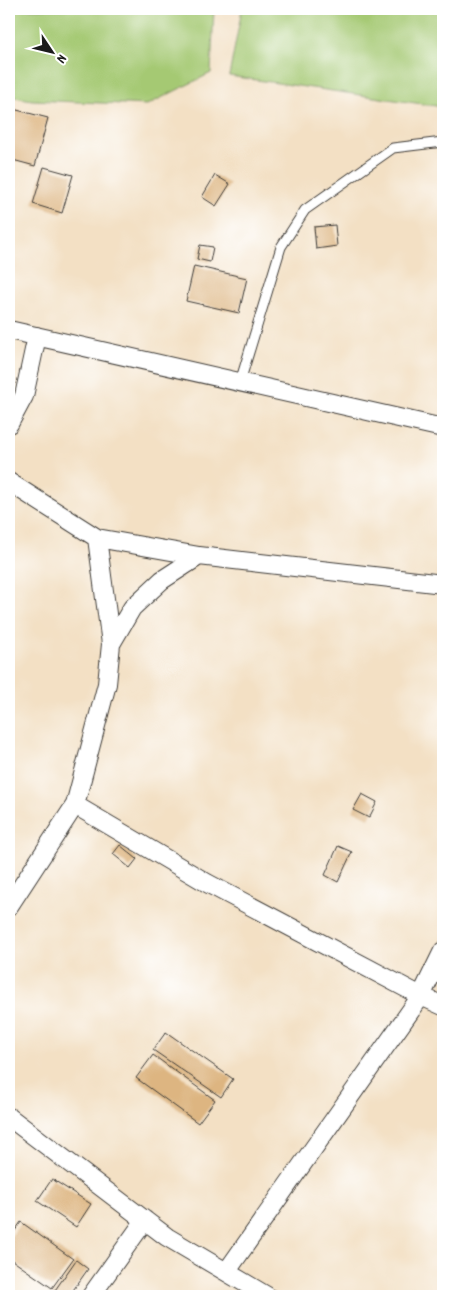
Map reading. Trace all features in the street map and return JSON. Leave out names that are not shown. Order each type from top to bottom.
[{"type":"street","points":[[9,330],[443,428]]},
{"type":"street","points":[[9,424],[24,396],[37,336]]},
{"type":"street","points":[[9,482],[97,538],[199,556],[443,584]]},
{"type":"street","points":[[9,906],[75,805],[107,684],[111,644],[97,538]]},
{"type":"street","points":[[111,644],[132,608],[162,580],[199,556]]},
{"type":"street","points":[[75,805],[207,883],[443,1006]]},
{"type":"street","points":[[227,1271],[421,996],[443,951]]},
{"type":"street","points":[[9,1117],[167,1237],[227,1271],[266,1296]]},
{"type":"street","points":[[92,1296],[145,1220]]},
{"type":"lane","points":[[240,382],[281,247],[305,210],[393,148],[443,142]]},
{"type":"green space","points":[[9,9],[214,9],[211,73],[147,105],[32,100],[9,96]]},
{"type":"green space","points":[[242,9],[443,9],[443,107],[229,76]]},
{"type":"building","points":[[9,108],[48,118],[35,166],[9,159]]},
{"type":"building","points":[[44,167],[73,175],[62,213],[33,204]]},
{"type":"building","points":[[215,175],[230,184],[216,206],[202,197]]},
{"type":"building","points":[[335,225],[337,246],[316,249],[314,227]]},
{"type":"building","points":[[200,245],[213,247],[210,262],[197,259]]},
{"type":"building","points":[[194,266],[247,278],[239,313],[186,301]]},
{"type":"building","points":[[362,794],[377,802],[369,818],[353,810]]},
{"type":"building","points":[[120,845],[137,859],[130,868],[113,854]]},
{"type":"building","points":[[338,846],[352,852],[338,882],[325,875]]},
{"type":"building","points":[[166,1032],[233,1079],[221,1097],[153,1050]]},
{"type":"building","points":[[153,1055],[215,1100],[198,1123],[136,1078]]},
{"type":"building","points":[[52,1179],[91,1204],[76,1227],[37,1201]]},
{"type":"building","points":[[21,1222],[73,1259],[52,1288],[9,1258],[9,1239]]},
{"type":"building","points":[[76,1260],[88,1269],[69,1296],[51,1296]]}]
